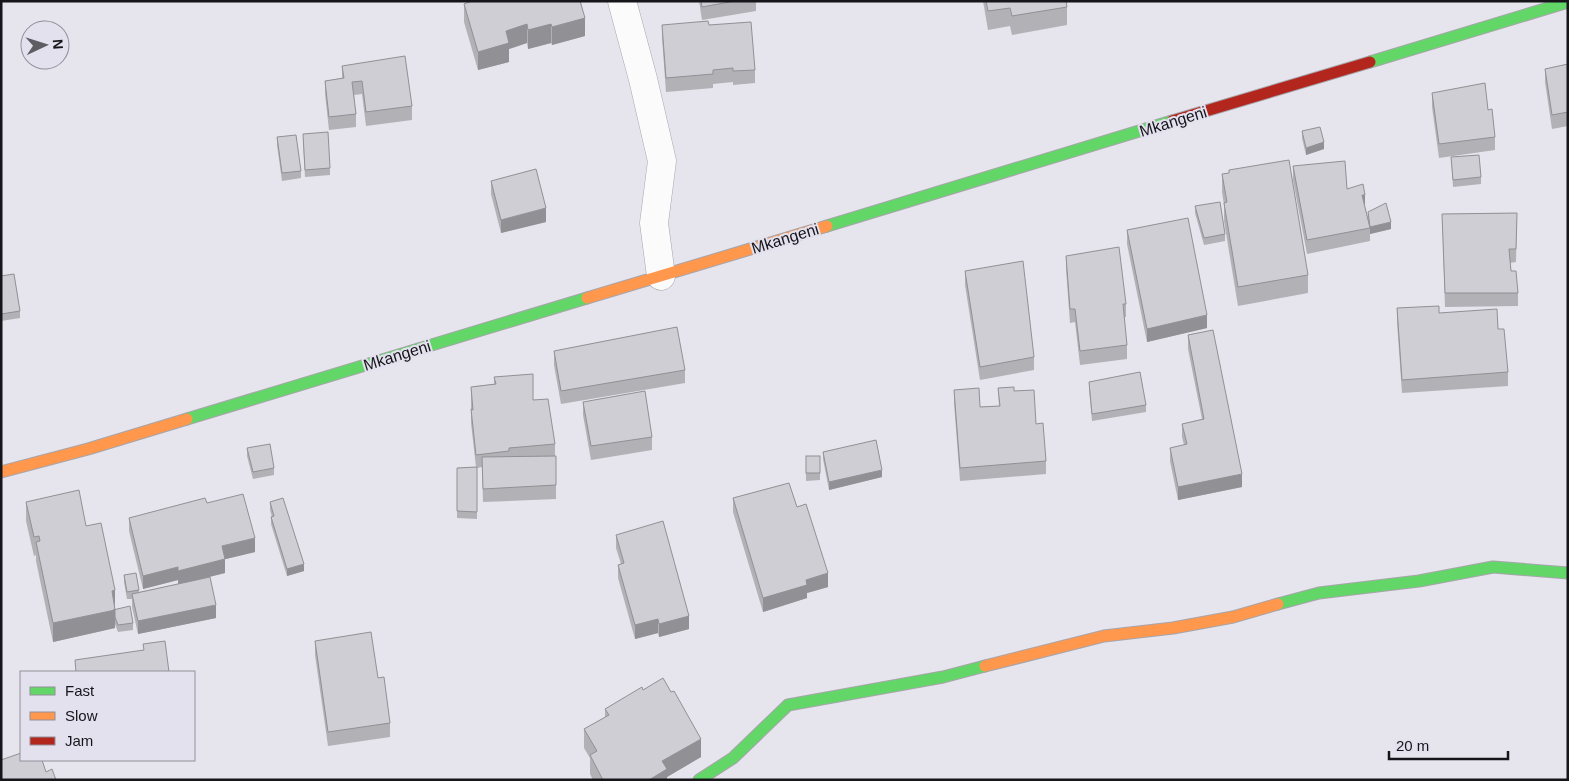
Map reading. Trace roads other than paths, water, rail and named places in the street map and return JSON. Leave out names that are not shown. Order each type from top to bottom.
[{"type":"street","points":[[622,1],[662,161],[654,223],[661,276]]},
{"type":"street","name":"Mkangeni","points":[[1,472],[88,449],[1568,2]]},
{"type":"street","points":[[699,780],[732,758],[788,705],[943,677],[1104,636],[1173,628],[1234,617],[1319,593],[1419,581],[1493,568],[1568,573]]}]
